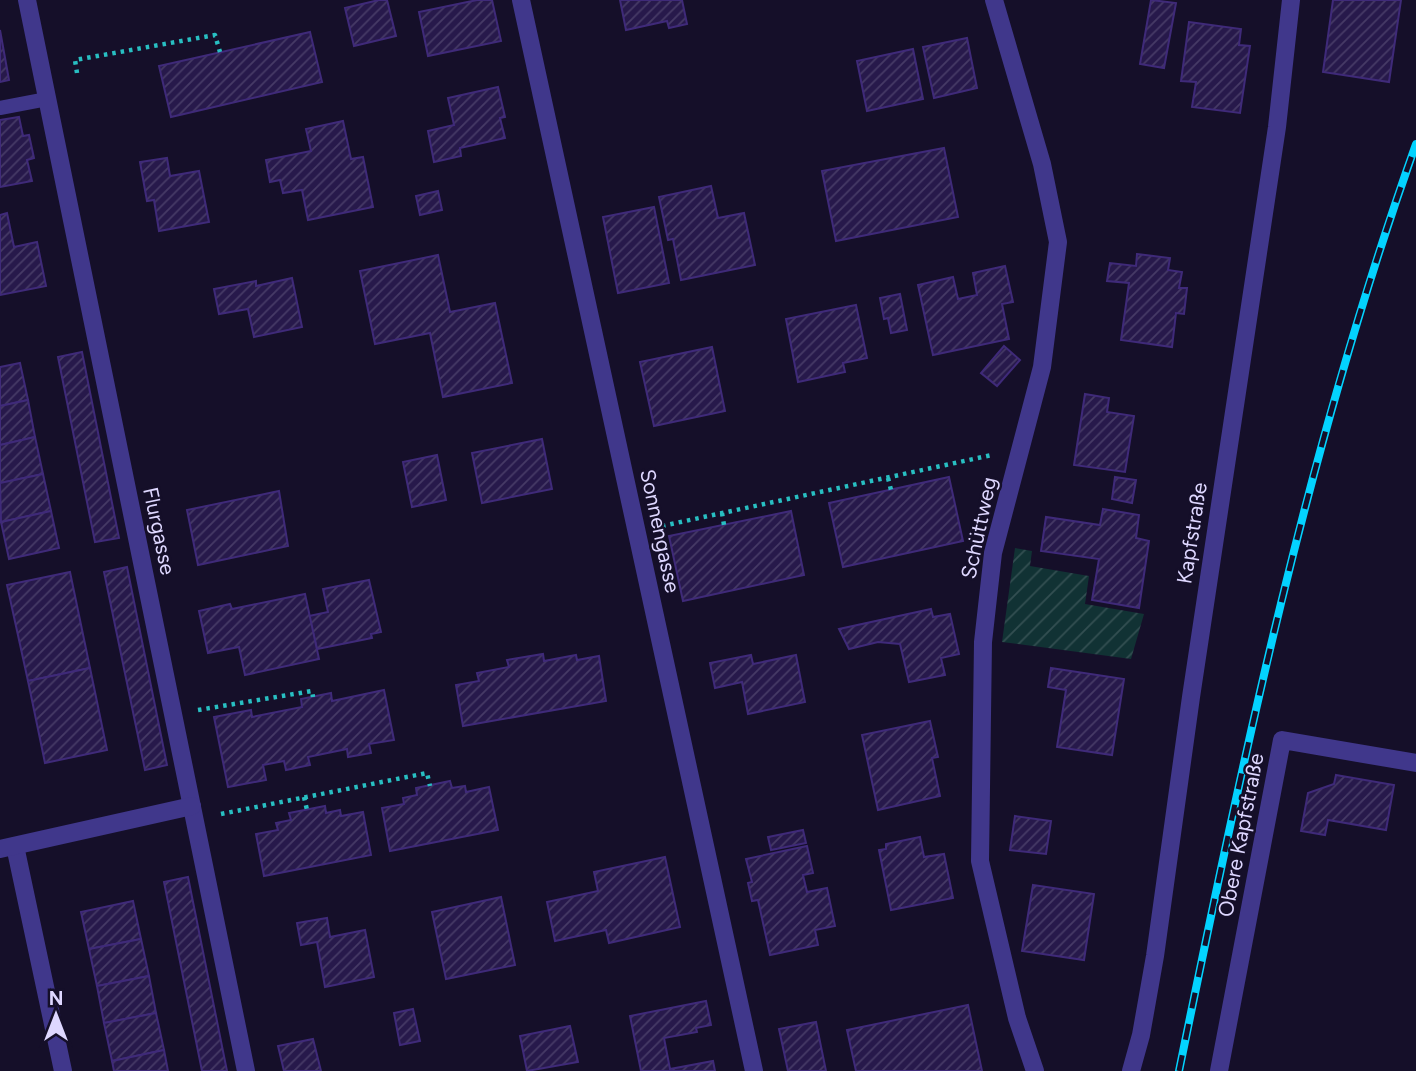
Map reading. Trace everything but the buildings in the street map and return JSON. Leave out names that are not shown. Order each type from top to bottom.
[{"type":"street","name":"Flurgasse","points":[[27,0],[246,1071]]},
{"type":"street","name":"Sonnengasse","points":[[521,0],[754,1071]]},
{"type":"street","name":"Schüttweg","points":[[994,0],[1042,164],[1058,242],[1042,367],[993,553],[983,642],[980,862],[1017,1018],[1035,1071]]},
{"type":"street","name":"Kapfstraße","points":[[1130,1071],[1141,1035],[1155,956],[1276,127],[1291,0]]},
{"type":"street","name":"Obere Kapfstraße","points":[[1219,1071],[1282,740],[1416,763]]},
{"type":"street","points":[[63,1071],[8,848],[193,813]]},
{"type":"lane","points":[[0,108],[47,99]]},
{"type":"path","points":[[77,73],[75,60],[215,35],[219,52]]},
{"type":"path","points":[[637,532],[1021,449]]},
{"type":"path","points":[[888,478],[891,490]]},
{"type":"path","points":[[722,513],[724,525]]},
{"type":"path","points":[[173,715],[312,691],[313,697]]},
{"type":"path","points":[[193,813],[304,797],[427,773],[430,786]]},
{"type":"path","points":[[304,797],[307,810]]},
{"type":"green space","points":[[1015,548],[1032,551],[1030,566],[1089,576],[1085,604],[1144,614],[1131,659],[1002,642]]},
{"type":"railway","points":[[1179,1071],[1254,720],[1310,487],[1377,257],[1416,144]]}]
